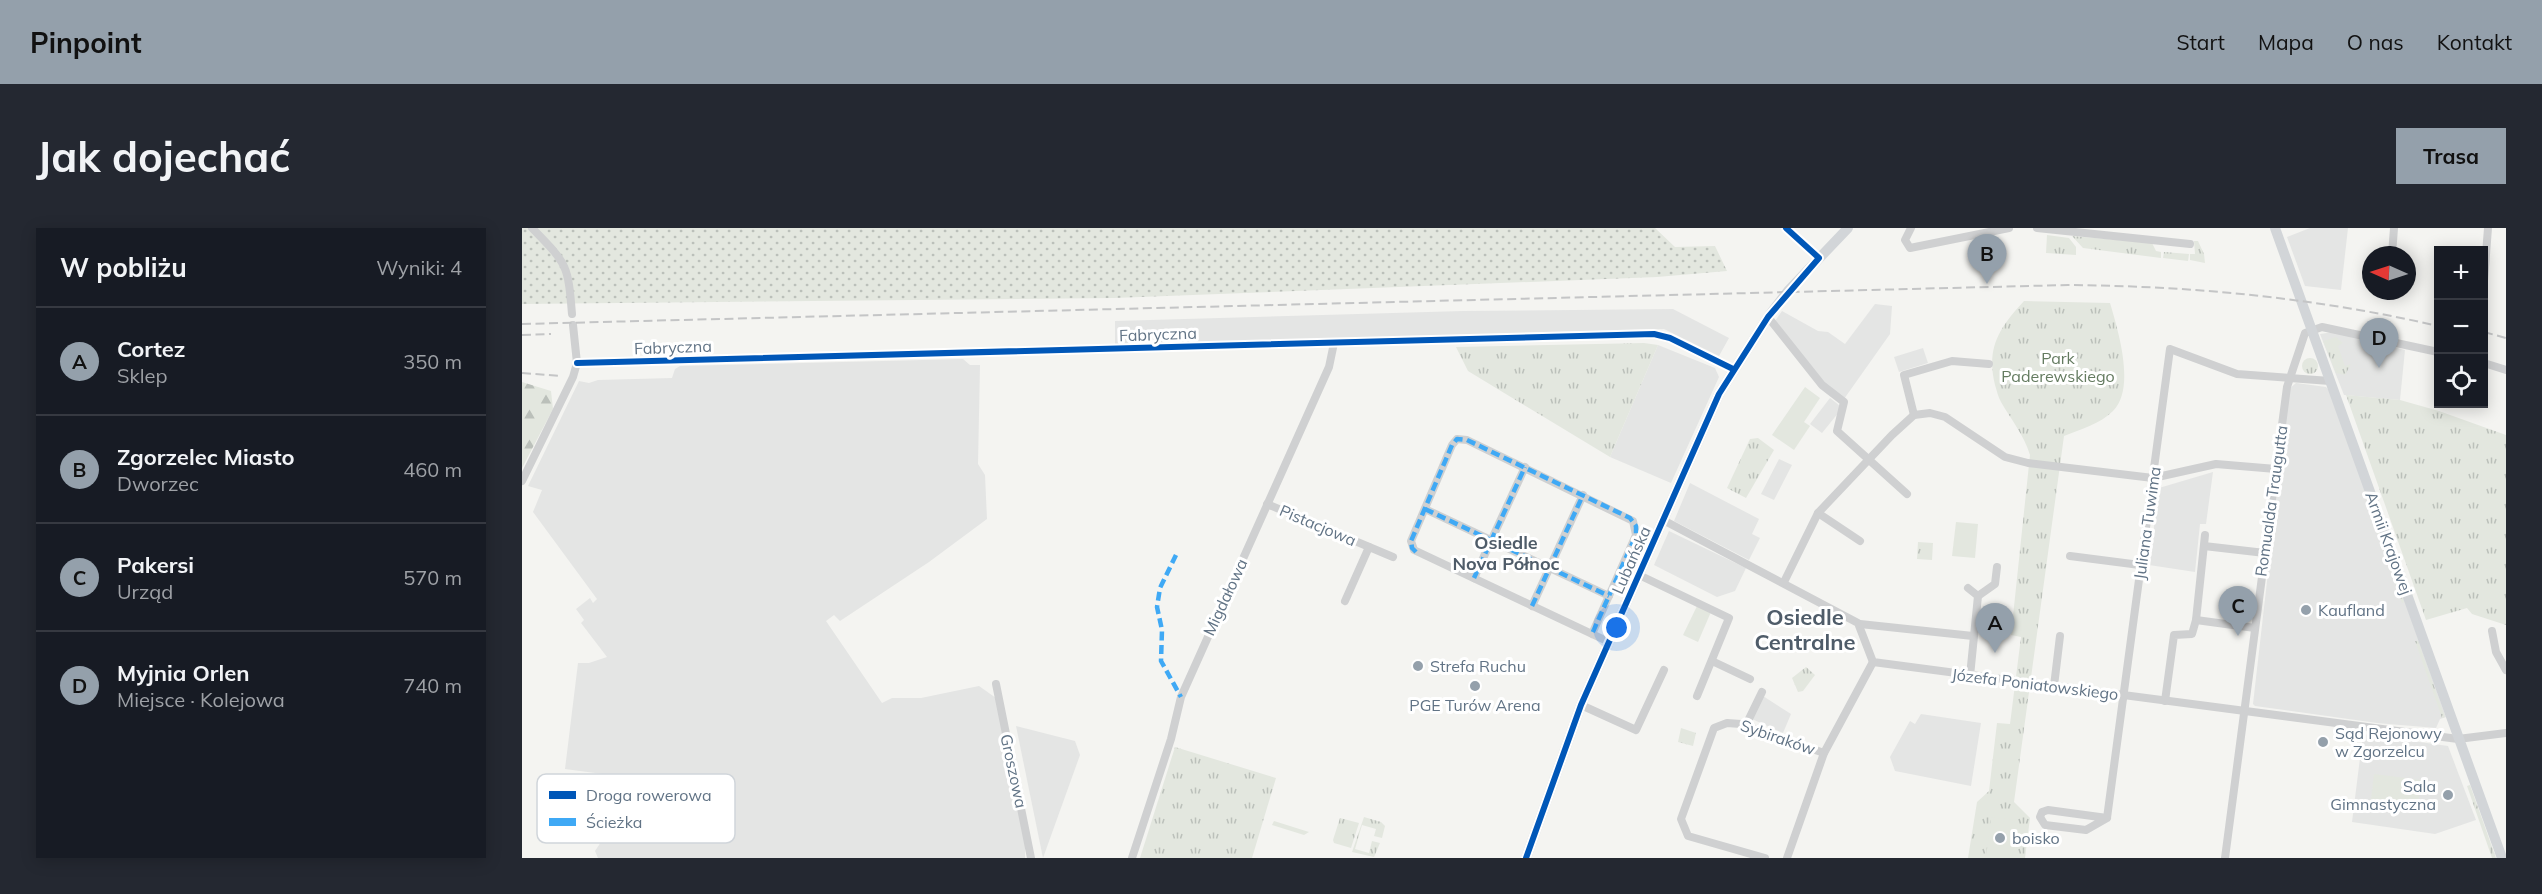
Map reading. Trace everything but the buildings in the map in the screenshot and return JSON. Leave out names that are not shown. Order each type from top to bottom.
[{"type":"main road","name":"Lubańska","points":[[1526,858],[1581,705],[1711,411],[1733,369],[1768,317],[1848,228]]},
{"type":"main road","name":"Armii Krajowej","points":[[2276,228],[2502,858]]},
{"type":"street","points":[[532,228],[562,259],[570,283],[572,314]]},
{"type":"street","points":[[1786,228],[1819,258]]},
{"type":"street","points":[[1911,228],[1905,240],[1910,248],[2010,228]]},
{"type":"street","points":[[2037,228],[2089,231],[2190,244]]},
{"type":"street","points":[[2393,246],[2394,228]]},
{"type":"street","points":[[2487,246],[2488,228]]},
{"type":"street","points":[[1768,317],[1822,385],[1844,402],[1837,431],[1907,494]]},
{"type":"street","points":[[522,482],[566,394],[577,363],[573,325]]},
{"type":"street","points":[[2311,329],[2322,327],[2336,329],[2434,351]]},
{"type":"street","name":"Romualda Traugutta","points":[[2225,858],[2289,380],[2305,333],[2311,329]]},
{"type":"street","name":"Fabryczna","points":[[577,363],[1654,334],[1670,338],[1733,369]]},
{"type":"street","name":"Migdałowa","points":[[1132,858],[1171,739],[1181,698],[1329,367],[1334,343]]},
{"type":"street","name":"Juliana Tuwima","points":[[2107,818],[2170,349],[2237,374],[2289,380]]},
{"type":"street","points":[[1914,415],[1904,375],[1952,362],[1989,364]]},
{"type":"street","points":[[2488,364],[2506,370]]},
{"type":"street","points":[[2289,380],[2330,381]]},
{"type":"street","points":[[1784,582],[1818,513],[1914,415],[1930,413],[1952,420],[2011,460],[2153,478],[2216,464],[2276,469]]},
{"type":"street","points":[[1592,634],[1636,535],[1636,526],[1630,518],[1583,495],[1467,440],[1457,439],[1411,541],[1412,548],[1416,552],[1609,642]]},
{"type":"street","points":[[1474,578],[1525,468]]},
{"type":"street","points":[[1532,606],[1583,495]]},
{"type":"street","name":"Pistacjowa","points":[[1267,504],[1393,557]]},
{"type":"street","points":[[1425,509],[1609,596]]},
{"type":"street","points":[[1818,513],[1860,541]]},
{"type":"street","points":[[1663,520],[1860,624],[1973,636]]},
{"type":"street","points":[[2165,701],[2174,635],[2192,634],[2196,621],[2205,535]]},
{"type":"street","points":[[2204,546],[2265,553]]},
{"type":"street","name":"Pistacjowa","points":[[1345,601],[1369,547]]},
{"type":"street","points":[[2070,556],[2140,565]]},
{"type":"street","points":[[1970,676],[1978,596],[1995,584],[1997,567]]},
{"type":"street","points":[[1639,575],[1729,618],[1697,696]]},
{"type":"street","points":[[1968,588],[1978,596]]},
{"type":"street","points":[[2196,621],[2255,628]]},
{"type":"street","points":[[1787,858],[1824,753],[1873,662],[1860,624]]},
{"type":"street","points":[[2492,630],[2496,652],[2506,670]]},
{"type":"street","points":[[2054,686],[2060,636]]},
{"type":"street","points":[[1712,661],[1750,679]]},
{"type":"street","name":"Józefa Poniatowskiego","points":[[1873,662],[2458,740],[2506,733]]},
{"type":"street","points":[[1581,705],[1636,730],[1664,670]]},
{"type":"street","name":"Groszowa","points":[[996,684],[1031,858]]},
{"type":"street","points":[[1746,725],[1762,692]]},
{"type":"street","name":"Sybiraków","points":[[1765,858],[1688,836],[1681,819],[1714,728],[1727,723],[1746,725],[1824,753]]},
{"type":"street","points":[[2048,810],[2107,818],[2086,830],[2045,825],[2040,817],[2042,812],[2048,810]]},
{"type":"shaded area","points":[[2310,228],[2348,228],[2341,290],[2305,286],[2287,237]]},
{"type":"shaded area","points":[[1875,304],[1892,306],[1890,334],[1844,399],[1823,383],[1775,321],[1782,311],[1818,331],[1828,332],[1845,344]]},
{"type":"shaded area","points":[[1673,309],[1729,338],[1719,356],[1664,329],[1115,345],[1115,321],[1463,311]]},
{"type":"shaded area","points":[[2334,332],[2405,350],[2400,400],[2344,395],[2320,334]]},
{"type":"shaded area","points":[[1658,345],[1715,368],[1719,377],[1671,483],[1610,457]]},
{"type":"shaded area","points":[[1923,348],[1928,363],[1899,372],[1894,357]]},
{"type":"shaded area","points":[[963,359],[970,365],[980,365],[978,464],[985,475],[987,519],[929,562],[840,621],[834,615],[826,621],[882,703],[892,698],[921,698],[979,686],[996,698],[1025,845],[1025,858],[598,858],[595,851],[601,843],[735,843],[735,774],[603,774],[565,769],[578,663],[589,663],[607,657],[581,623],[584,620],[576,609],[590,598],[593,603],[597,599],[533,512],[542,490],[528,486],[579,381],[589,383],[598,380],[672,378],[675,369],[680,366]]},
{"type":"shaded area","points":[[2296,383],[2326,387],[2330,391],[2446,717],[2440,719],[2436,728],[2377,723],[2253,704],[2289,389]]},
{"type":"shaded area","points":[[1830,398],[1840,406],[1839,412],[1822,433],[1810,424]]},
{"type":"shaded area","points":[[1779,459],[1792,465],[1774,500],[1761,494]]},
{"type":"shaded area","points":[[2213,472],[2206,524],[2200,524],[2195,572],[2149,565],[2159,488]]},
{"type":"shaded area","points":[[1690,483],[1759,519],[1752,534],[1760,538],[1749,560],[1674,521]]},
{"type":"shaded area","points":[[1669,531],[1746,568],[1735,591],[1717,597],[1654,565]]},
{"type":"shaded area","points":[[1763,696],[1791,714],[1783,733],[1752,719]]},
{"type":"shaded area","points":[[1921,714],[1981,723],[1971,786],[1895,771],[1890,757],[1910,721],[1915,724]]},
{"type":"shaded area","points":[[1016,726],[1075,741],[1080,755],[1043,858]]},
{"type":"shaded area","points":[[2363,734],[2448,746],[2476,820],[2435,834],[2352,822]]},
{"type":"green space","points":[[522,228],[1655,228],[1675,247],[1715,246],[1727,271],[1657,277],[1114,298],[522,304]]},
{"type":"green space","points":[[2047,235],[2069,238],[2076,247],[2076,255],[2046,253]]},
{"type":"green space","points":[[2072,236],[2152,243],[2156,251],[2161,252],[2161,258],[2083,248]]},
{"type":"green space","points":[[2194,241],[2198,241],[2205,263],[2190,260],[2190,254],[2195,254]]},
{"type":"green space","points":[[2164,252],[2189,254],[2188,261],[2163,258]]},
{"type":"green space","name":"Park Paderewskiego","points":[[2024,301],[2110,303],[2121,343],[2123,388],[2120,401],[2108,416],[2064,436],[2014,802],[2030,818],[2025,858],[1968,858],[1977,802],[1989,791],[1997,723],[2010,724],[2021,637],[2011,635],[2030,455],[2021,434],[1999,398],[1992,360],[2001,330]]},
{"type":"green space","points":[[2336,337],[2343,343],[2338,346],[2345,366],[2351,364],[2345,375],[2336,373],[2323,341]]},
{"type":"green space","points":[[1644,343],[1658,345],[1610,457],[1468,371],[1456,347]]},
{"type":"green space","points":[[2310,358],[2318,366],[2310,374],[2302,366]]},
{"type":"green space","points":[[522,382],[551,391],[553,409],[522,468]]},
{"type":"green space","points":[[1805,387],[1820,398],[1804,422],[1810,426],[1794,450],[1772,435]]},
{"type":"green space","points":[[2346,395],[2400,400],[2506,435],[2506,625],[2472,614],[2467,608],[2426,620]]},
{"type":"green space","points":[[1758,438],[1774,450],[1746,498],[1727,488],[1750,439]]},
{"type":"green space","points":[[1956,522],[1978,524],[1975,558],[1952,556]]},
{"type":"green space","points":[[2374,523],[2404,602],[2402,603]]},
{"type":"green space","points":[[1918,542],[1933,543],[1932,560],[1917,559]]},
{"type":"green space","points":[[1697,606],[1711,612],[1698,642],[1683,635]]},
{"type":"green space","points":[[2415,641],[2418,641],[2445,717],[2442,718]]},
{"type":"green space","points":[[1806,667],[1815,675],[1803,691],[1798,692],[1792,678]]},
{"type":"green space","points":[[1681,728],[1696,733],[1693,746],[1678,742]]},
{"type":"green space","points":[[1175,747],[1276,778],[1252,858],[1140,858]]},
{"type":"green space","points":[[2374,774],[2421,780],[2417,813],[2370,807]]},
{"type":"green space","points":[[2470,785],[2496,858],[2492,858],[2467,786]]},
{"type":"green space","points":[[1364,817],[1381,822],[1385,826],[1382,838],[1374,836],[1376,829],[1362,825],[1355,849],[1369,853],[1372,841],[1380,843],[1374,857],[1352,852]]},
{"type":"green space","name":"boisko","points":[[1991,817],[2013,820],[2008,858],[1986,857]]},
{"type":"green space","points":[[1340,818],[1359,823],[1351,848],[1334,843]]},
{"type":"green space","points":[[1274,821],[1309,832],[1304,835],[1272,825]]},
{"type":"railway","points":[[522,324],[2068,285],[2162,288],[2254,295],[2347,308],[2434,325]]},
{"type":"railway","points":[[2488,333],[2506,338]]},
{"type":"railway","points":[[522,335],[551,334]]},
{"type":"railway","points":[[522,373],[562,376]]},
{"type":"marked path","points":[[1416,552],[1412,548],[1411,541],[1452,445],[1457,439],[1467,440],[1630,518],[1636,526],[1636,535],[1592,634]]},
{"type":"marked path","points":[[1474,578],[1525,467]]},
{"type":"marked path","points":[[1532,606],[1583,495]]},
{"type":"marked path","points":[[1425,509],[1609,596]]},
{"type":"marked path","points":[[1176,555],[1160,588],[1157,607],[1162,630],[1161,661],[1181,697]]},
{"type":"cycle path","points":[[1526,858],[1581,705],[1719,394],[1768,317],[1819,258],[1786,228]]},
{"type":"cycle path","points":[[577,363],[1654,334],[1670,338],[1733,369]]},
{"type":"place","name":"Zgorzelec Miasto","points":[[1987,284]]},
{"type":"place","name":"Myjnia Orlen","points":[[2379,368]]},
{"type":"place","name":"Kaufland","points":[[2306,610]]},
{"type":"place","name":"Pakersi","points":[[2238,636]]},
{"type":"place","name":"Cortez","points":[[1995,653]]},
{"type":"place","name":"Strefa Ruchu","points":[[1418,666]]},
{"type":"place","name":"PGE Turów Arena","points":[[1475,686]]},
{"type":"place","name":"Sąd Rejonowy w Zgorzelcu","points":[[2323,742]]},
{"type":"place","name":"Sala Gimnastyczna","points":[[2448,795]]},
{"type":"place","name":"boisko","points":[[2000,838]]},
{"type":"district","name":"Osiedle Nova Północ","points":[[1506,552]]},
{"type":"district","name":"Osiedle Centralne","points":[[1805,630]]}]
